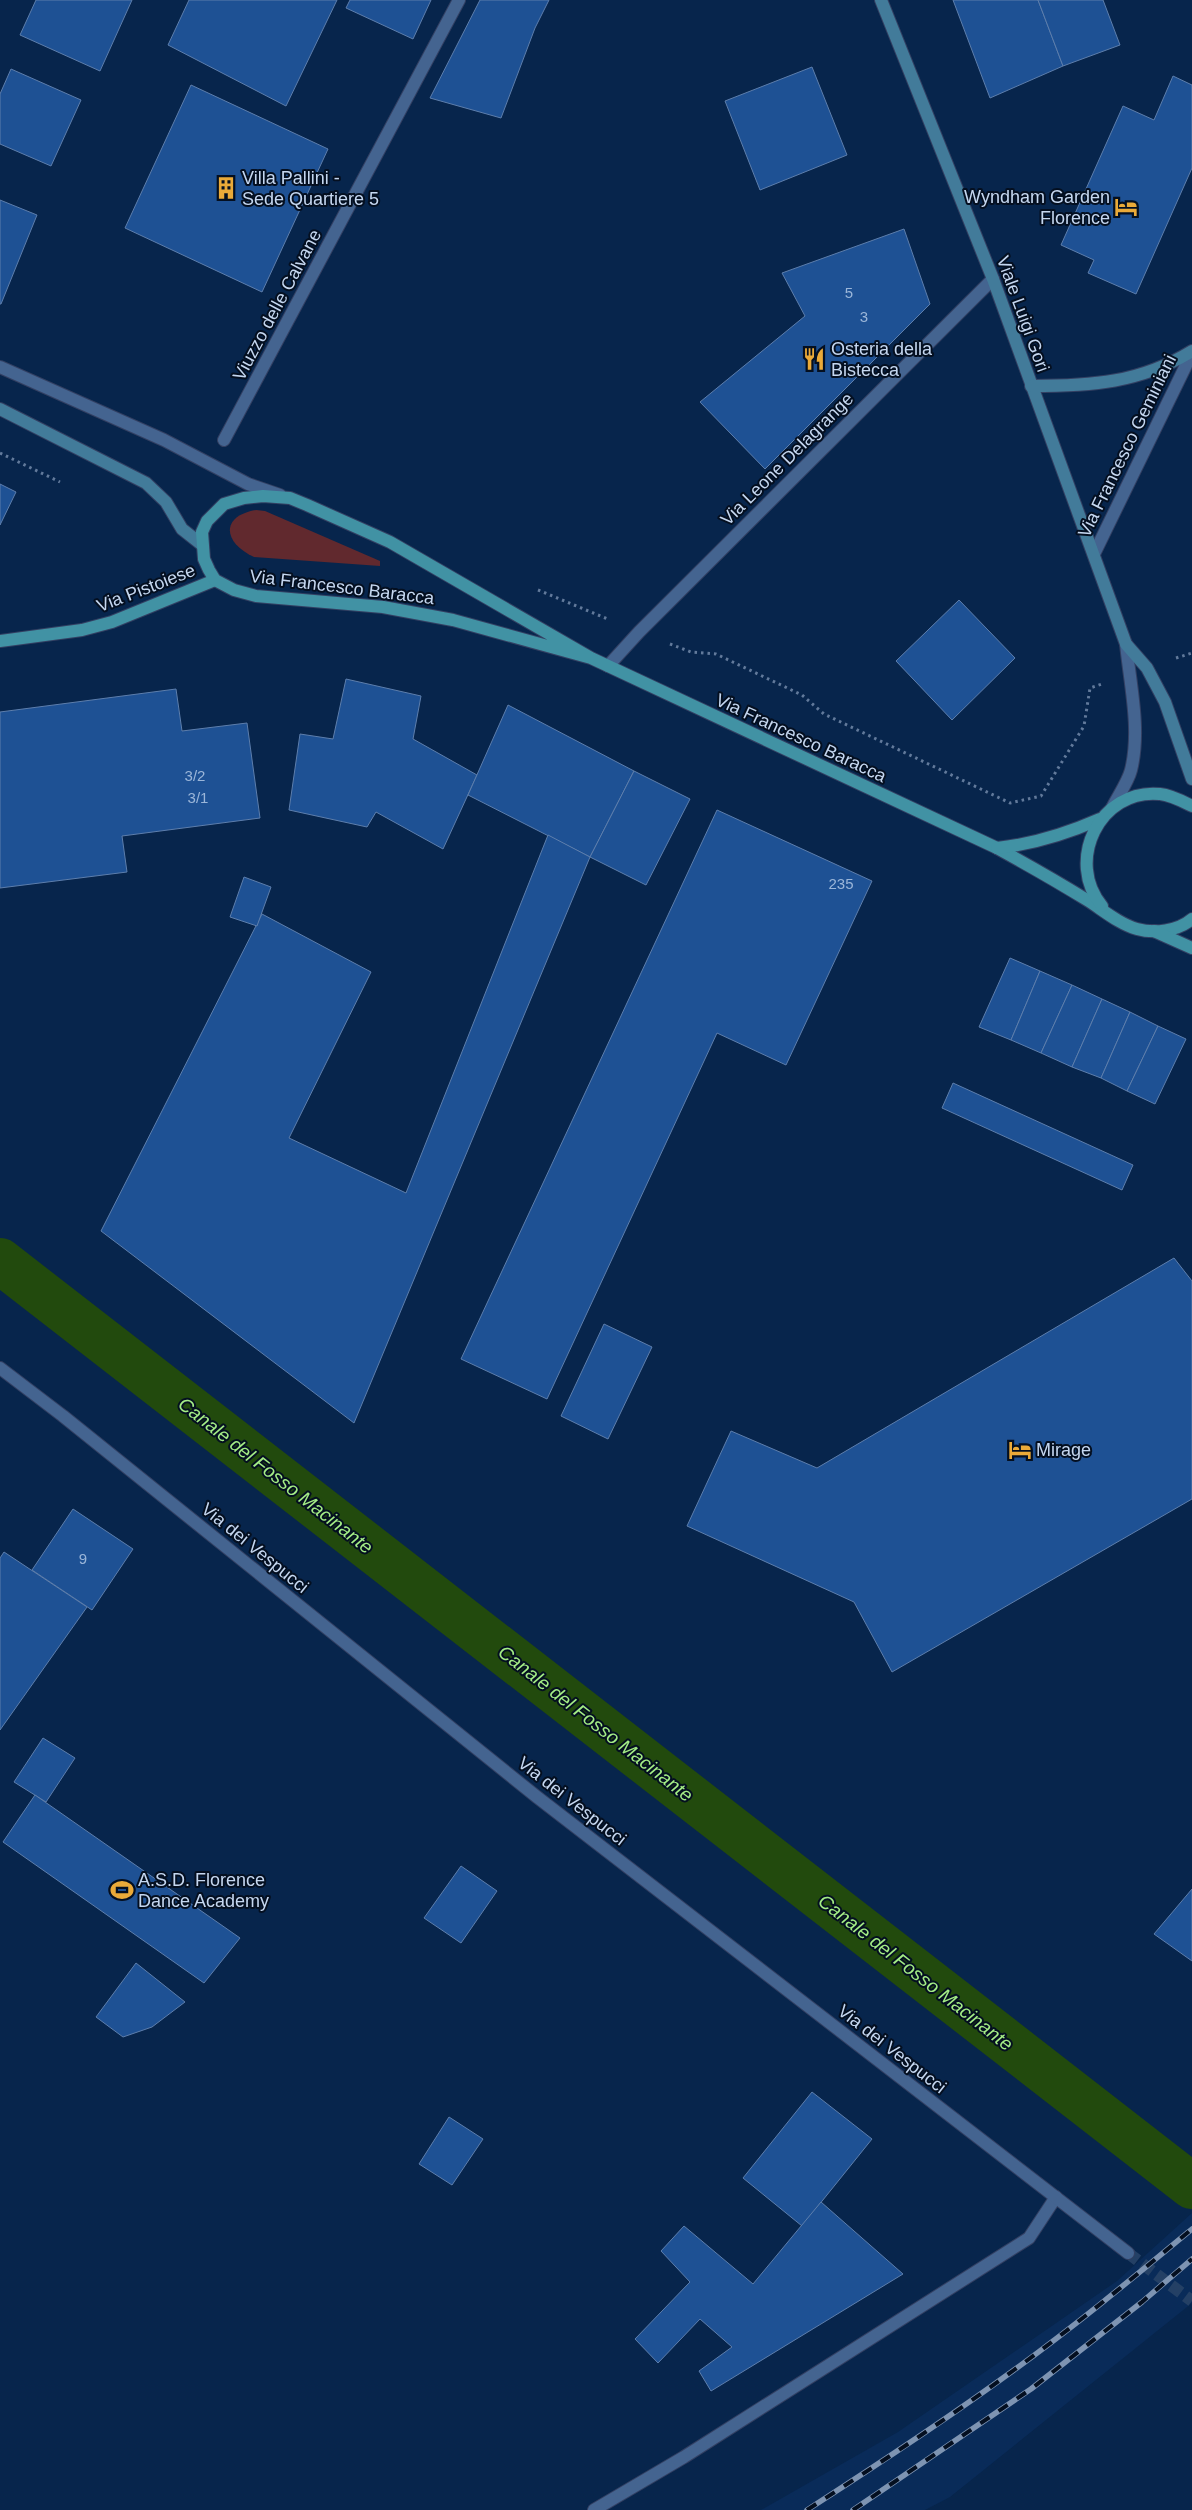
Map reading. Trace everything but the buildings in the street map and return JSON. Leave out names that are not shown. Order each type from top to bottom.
[{"type":"main road","name":"Via Francesco Baracca","points":[[201,544],[202,532],[207,521],[224,504],[244,498],[263,496],[290,498],[390,542],[591,658],[997,848],[1129,926],[1154,931],[1192,948]]},
{"type":"main road","points":[[201,544],[204,559],[215,580]]},
{"type":"main road","name":"Via Francesco Baracca","points":[[215,580],[234,590],[256,596],[383,607],[453,620],[591,658]]},
{"type":"main road","name":"Via Pistoiese","points":[[0,641],[82,630],[112,622],[215,580]]},
{"type":"main road","name":"Via Francesco Baracca","points":[[997,848],[1045,840],[1067,834],[1100,819],[1112,808],[1127,799],[1144,794],[1161,794],[1192,806]]},
{"type":"main road","name":"Via Francesco Baracca","points":[[1100,819],[1086,850],[1085,867],[1088,884],[1096,899],[1107,912]]},
{"type":"main road","name":"Via Francesco Baracca","points":[[1154,931],[1172,929],[1192,919]]},
{"type":"street","name":"Viuzzo delle Calvane","points":[[224,440],[459,0]]},
{"type":"street","name":"Viale Luigi Gori","points":[[881,0],[993,279],[1126,644],[1134,708],[1135,745],[1131,771],[1112,808]]},
{"type":"street","name":"Via Leone Delagrange","points":[[608,666],[639,632],[993,279]]},
{"type":"street","name":"Via Francesco Geminiani","points":[[1031,386],[1078,386],[1114,382],[1168,366],[1192,352]]},
{"type":"street","name":"Via Francesco Geminiani","points":[[1094,554],[1192,352]]},
{"type":"street","name":"Via Francesco Baracca","points":[[0,367],[164,440],[248,484],[290,498]]},
{"type":"street","points":[[0,409],[146,483],[166,502],[182,529],[201,544]]},
{"type":"street","name":"Viale Luigi Gori","points":[[1126,644],[1147,668],[1165,702],[1192,779]]},
{"type":"street","name":"Via dei Vespucci","points":[[0,1368],[63,1416],[537,1797],[1128,2253]]},
{"type":"street","points":[[594,2510],[684,2457],[1029,2238],[1056,2197]]},
{"type":"path","points":[[0,452],[60,482]]},
{"type":"path","points":[[691,652],[716,654],[725,658],[802,695],[824,714],[1010,803],[1041,796],[1084,726],[1090,688]]},
{"type":"shaded area","points":[[256,510],[265,511],[380,561],[380,566],[254,557],[236,545],[230,530],[231,524],[236,518],[244,513]]},
{"type":"shaded area","points":[[1192,2213],[1192,2303],[950,2497],[925,2510],[761,2510],[898,2432],[1117,2281]]},
{"type":"waterway","name":"Canale del Fosso Macinante","points":[[0,1261],[1192,2186]]},
{"type":"tunnel","points":[[1128,2253],[1192,2301]]},
{"type":"railway","points":[[807,2510],[912,2442],[1014,2370],[1082,2319],[1192,2229]]},
{"type":"railway","points":[[853,2510],[1031,2389],[1142,2302],[1192,2259]]},
{"type":"place","name":"Villa Pallini - Sede Quartiere 5","points":[[226,188]]},
{"type":"place","name":"Wyndham Garden Florence","points":[[1126,207]]},
{"type":"place","name":"Osteria della Bistecca","points":[[814,359]]},
{"type":"place","name":"Mirage","points":[[1020,1450]]},
{"type":"place","name":"A.S.D. Florence Dance Academy","points":[[122,1890]]}]
